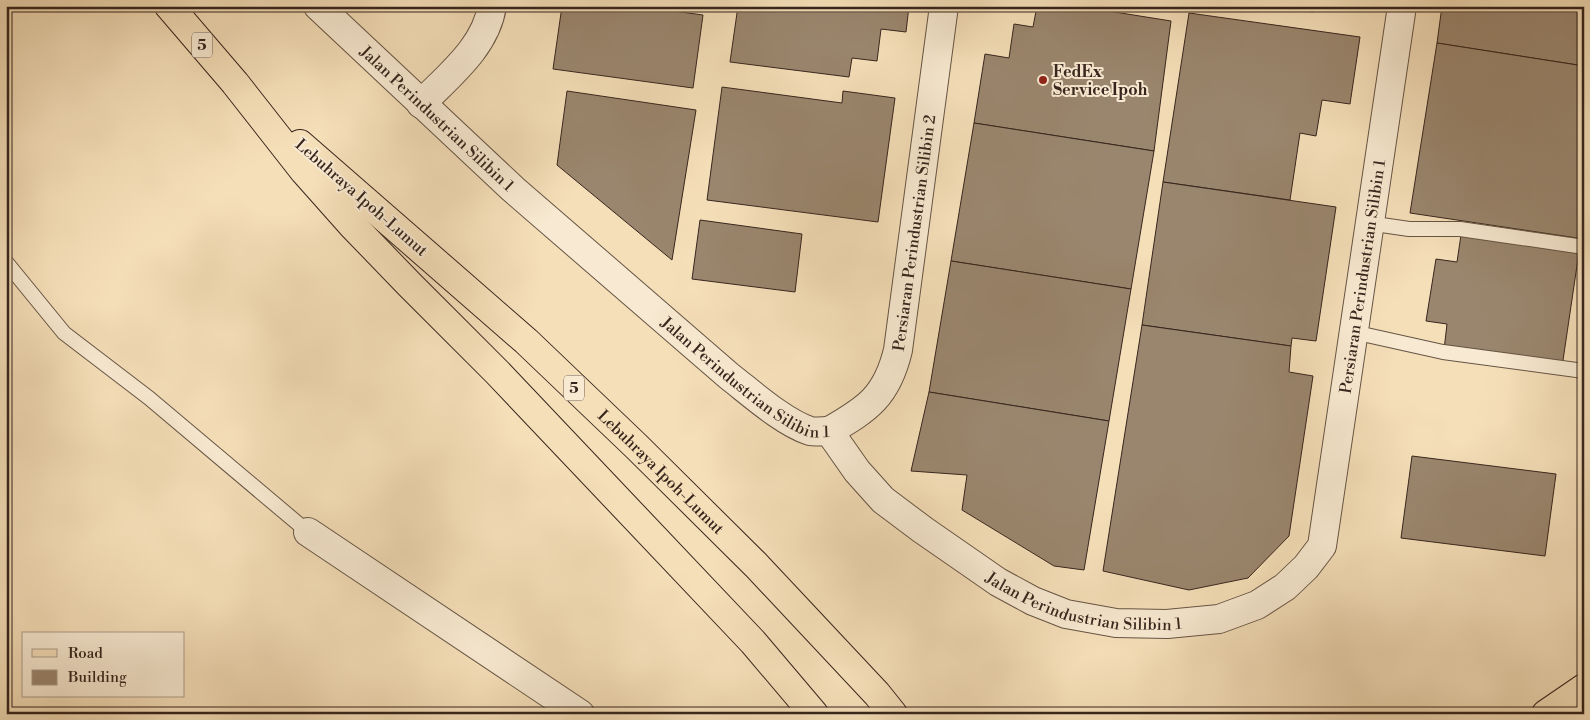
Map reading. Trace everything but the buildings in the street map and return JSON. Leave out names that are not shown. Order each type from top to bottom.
[{"type":"main road","name":"Lebuhraya Ipoh-Lumut","points":[[169,6],[235,83],[304,171],[352,225],[496,372],[753,642],[814,714]]},
{"type":"main road","name":"Lebuhraya Ipoh-Lumut","points":[[235,83],[317,159],[526,341],[636,446],[756,565],[885,704],[898,714]]},
{"type":"main road","points":[[753,642],[807,688],[833,714]]},
{"type":"main road","points":[[1546,714],[1584,688]]},
{"type":"street","name":"Jalan Perindustrian Silibin 1","points":[[318,6],[513,189],[729,376],[793,423],[811,431],[829,431],[857,471],[884,500],[922,530],[998,582],[1033,601],[1066,614],[1116,623],[1167,624],[1219,619],[1256,605],[1285,587],[1306,567],[1322,546]]},
{"type":"street","points":[[421,104],[475,46],[483,34],[492,6]]},
{"type":"street","name":"Persiaran Perindustrian Silibin 2","points":[[829,431],[850,419],[873,402],[885,387],[898,350],[944,6]]},
{"type":"street","name":"Persiaran Perindustrian Silibin 1","points":[[1322,546],[1368,223],[1402,6]]},
{"type":"street","points":[[308,532],[580,714]]},
{"type":"lane","points":[[1368,223],[1409,229],[1460,229],[1584,247]]},
{"type":"lane","points":[[6,262],[64,333],[149,398],[308,532]]},
{"type":"lane","points":[[1353,332],[1443,352],[1584,371]]},
{"type":"place","name":"FedEx Service Ipoh","points":[[1043,80]]}]
